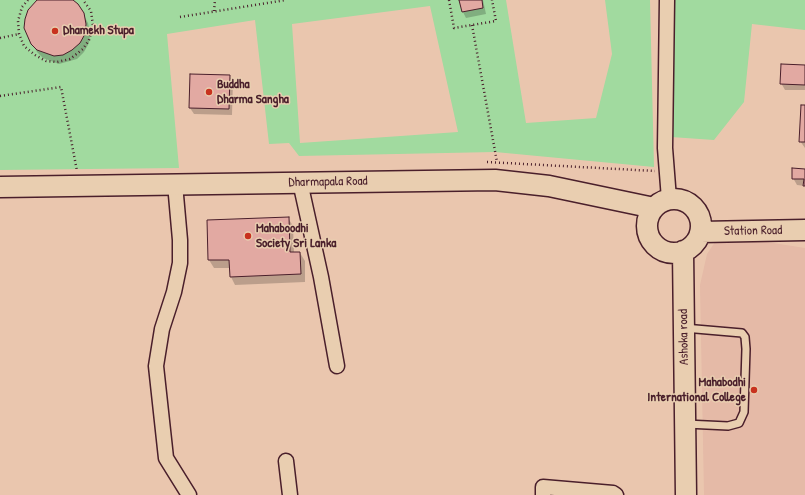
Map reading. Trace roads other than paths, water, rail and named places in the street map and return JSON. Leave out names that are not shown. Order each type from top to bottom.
[{"type":"street","points":[[661,204],[665,148],[667,0]]},
{"type":"street","name":"Dharmapala Road","points":[[0,187],[459,180],[519,182],[661,204]]},
{"type":"street","points":[[300,182],[321,277],[337,366]]},
{"type":"street","points":[[175,184],[180,263],[174,292],[162,330],[156,366],[166,458],[189,495]]},
{"type":"street","points":[[678,199],[694,206],[701,222],[701,232],[692,246],[675,253],[658,247],[652,241],[648,233],[647,224],[649,216],[661,204],[678,199]]},
{"type":"street","name":"Station Road","points":[[701,232],[805,230]]},
{"type":"street","name":"Ashoka road","points":[[683,251],[686,495]]},
{"type":"street","points":[[286,461],[290,495]]},
{"type":"street","points":[[543,495],[543,487],[613,493],[616,495]]},
{"type":"lane","points":[[684,328],[742,333],[745,337],[746,349],[744,412],[739,423],[728,426],[685,424]]},
{"type":"place","name":"Dhamekh Stupa","points":[[55,31]]},
{"type":"place","name":"Buddha Dharma Sangha","points":[[209,92]]},
{"type":"place","name":"Mahaboodhi Society Sri Lanka","points":[[248,236]]},
{"type":"place","name":"Mahabodhi International College","points":[[754,390]]}]
